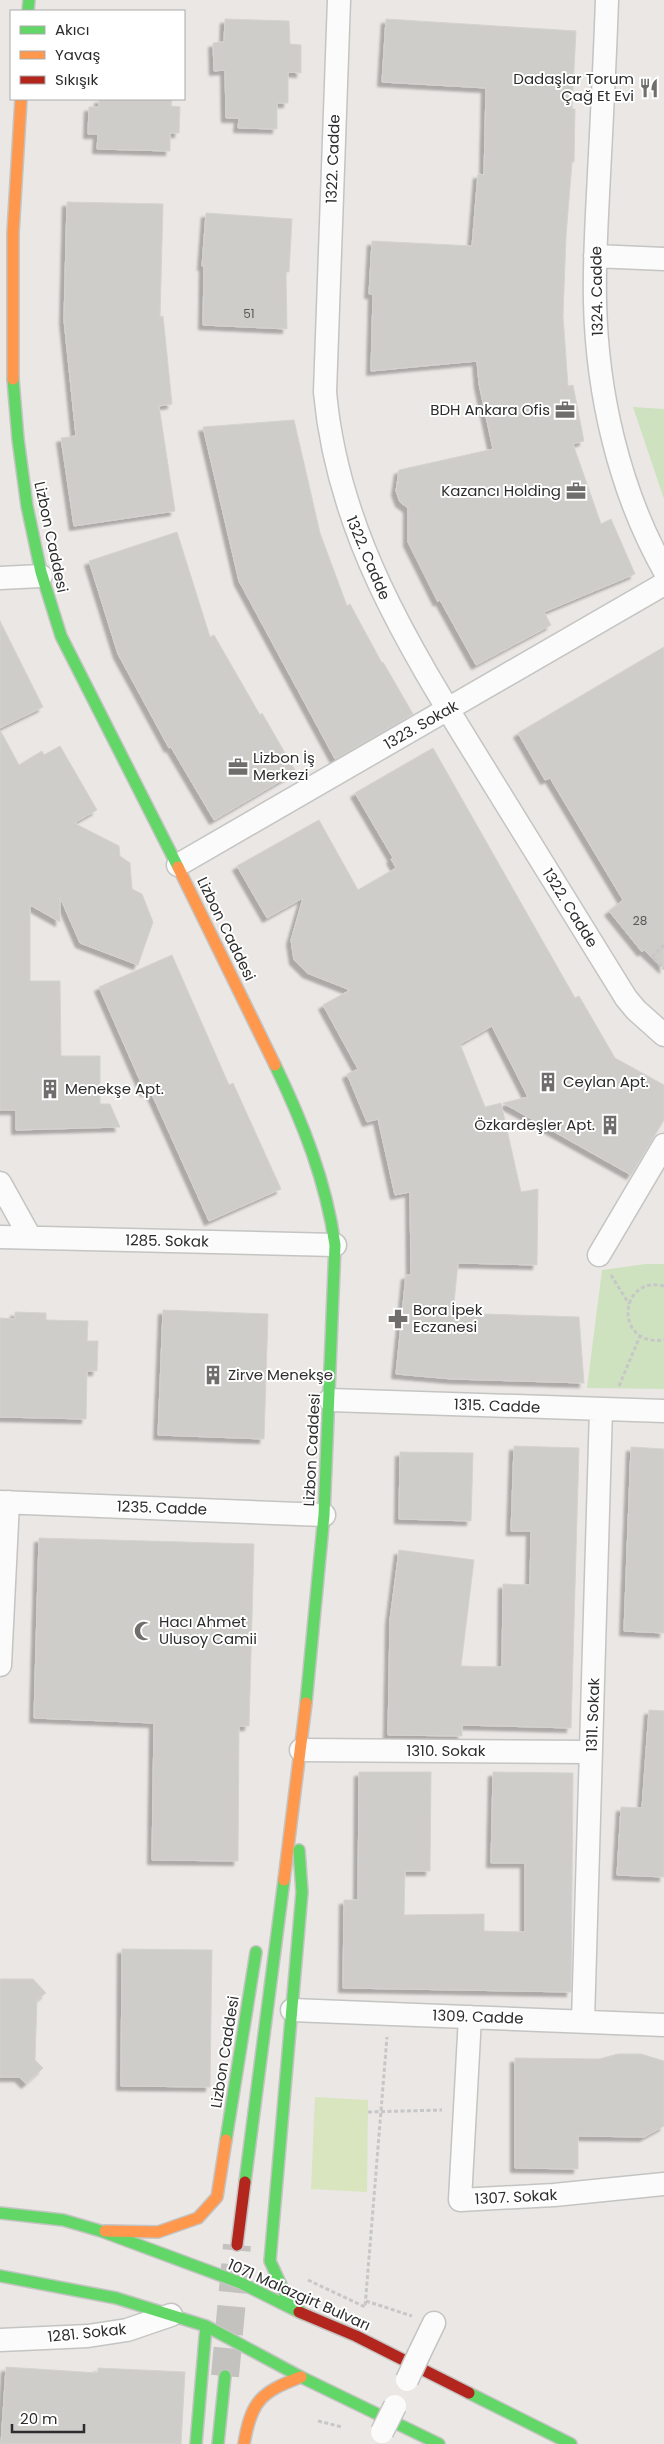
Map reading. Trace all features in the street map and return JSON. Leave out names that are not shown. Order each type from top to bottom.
[{"type":"main road","name":"Lizbon Caddesi","points":[[21,100],[14,189],[11,347],[21,469],[41,576],[62,639],[178,865],[292,1099],[309,1142],[333,1222],[335,1245],[324,1515],[300,1750],[237,2245]]},
{"type":"main road","name":"Lizbon Caddesi","points":[[276,1853],[294,1788]]},
{"type":"main road","name":"Lizbon Caddesi","points":[[294,1788],[302,1892],[270,2261],[275,2277],[286,2296],[303,2314]]},
{"type":"main road","name":"Lizbon Caddesi","points":[[101,2231],[158,2232],[198,2218],[217,2197],[257,1940]]},
{"type":"main road","name":"1071 Malazgirt Bulvarı","points":[[0,2213],[63,2220],[101,2231],[241,2283],[303,2314],[356,2336],[571,2444]]},
{"type":"main road","points":[[0,2276],[116,2298],[206,2326],[301,2377],[439,2444]]},
{"type":"main road","points":[[196,2444],[206,2326]]},
{"type":"main road","points":[[218,2444],[225,2376]]},
{"type":"main road","points":[[244,2444],[247,2417],[254,2404],[276,2386],[301,2377]]},
{"type":"street","name":"1322. Cadde","points":[[339,0],[325,358],[328,425],[344,498],[372,572],[447,709],[626,998],[664,1036]]},
{"type":"street","name":"1324. Cadde","points":[[608,0],[595,256],[596,327],[607,410],[635,508],[652,548],[664,570]]},
{"type":"street","points":[[595,256],[664,259]]},
{"type":"street","points":[[0,578],[41,576]]},
{"type":"street","name":"1323. Sokak","points":[[178,865],[664,584]]},
{"type":"street","points":[[599,1255],[664,1145]]},
{"type":"street","points":[[0,1183],[30,1237]]},
{"type":"street","name":"1285. Sokak","points":[[0,1236],[335,1245]]},
{"type":"street","name":"1315. Cadde","points":[[330,1400],[664,1411]]},
{"type":"street","name":"1311. Sokak","points":[[583,2022],[606,1410]]},
{"type":"street","points":[[0,1665],[4,1502]]},
{"type":"street","name":"1235. Cadde","points":[[4,1502],[324,1515]]},
{"type":"street","name":"1310. Sokak","points":[[300,1750],[592,1752]]},
{"type":"street","name":"1309. Cadde","points":[[292,2010],[664,2025]]},
{"type":"street","name":"1307. Sokak","points":[[470,2017],[460,2200],[554,2195],[664,2184]]},
{"type":"street","name":"1281. Sokak","points":[[0,2340],[107,2333],[127,2330],[171,2315]]},
{"type":"street","points":[[380,2438],[434,2323]]},
{"type":"path","points":[[664,945],[652,957],[664,969]]},
{"type":"path","points":[[599,1255],[629,1304]]},
{"type":"path","points":[[664,1286],[653,1284],[636,1292],[629,1304],[628,1318],[631,1327],[640,1336],[654,1341],[664,1340]]},
{"type":"path","points":[[606,1410],[640,1336]]},
{"type":"path","points":[[303,2278],[365,2308],[389,2014]]},
{"type":"path","points":[[368,2112],[466,2110]]},
{"type":"path","points":[[366,2301],[434,2323]]},
{"type":"green space","points":[[633,407],[664,409],[664,499]]},
{"type":"green space","points":[[646,1264],[664,1264],[664,1389],[587,1388],[602,1270]]},
{"type":"green space","points":[[315,2097],[368,2100],[367,2192],[311,2189]]},
{"type":"building","points":[[225,19],[289,21],[290,44],[301,45],[301,73],[288,72],[288,103],[277,103],[277,129],[238,128],[239,118],[226,118],[225,70],[214,71],[213,43],[224,42]]},
{"type":"building","points":[[386,19],[576,31],[572,109],[575,109],[574,162],[572,162],[566,236],[563,316],[568,386],[573,385],[584,441],[573,444],[601,524],[611,519],[635,574],[544,612],[551,625],[476,665],[440,600],[438,602],[408,542],[408,508],[400,502],[396,491],[399,470],[493,449],[479,384],[477,361],[371,371],[373,294],[369,294],[372,241],[472,246],[478,174],[484,175],[486,88],[382,82]]},
{"type":"building","points":[[99,100],[172,100],[171,106],[180,107],[179,133],[170,133],[170,151],[97,149],[98,134],[88,134],[89,107],[99,107]]},
{"type":"building","points":[[67,202],[163,204],[160,317],[163,316],[172,404],[159,406],[175,511],[74,526],[61,438],[76,436],[64,320]]},
{"type":"building","points":[[206,213],[292,219],[289,272],[286,272],[287,329],[203,325],[204,266],[202,266]]},
{"type":"building","points":[[294,420],[320,533],[347,606],[350,604],[382,663],[413,714],[335,759],[239,581],[203,427]]},
{"type":"building","points":[[177,532],[210,637],[214,635],[260,715],[262,713],[296,772],[214,820],[171,747],[169,748],[118,654],[89,561]]},
{"type":"building","points":[[0,621],[43,707],[0,728]]},
{"type":"building","points":[[664,647],[664,969],[644,950],[642,952],[609,911],[623,900],[550,778],[545,780],[518,733]]},
{"type":"building","points":[[0,730],[19,765],[42,751],[44,755],[60,746],[97,810],[74,823],[119,846],[120,856],[130,863],[132,889],[142,894],[153,922],[138,965],[80,943],[60,897],[60,922],[30,905],[30,981],[60,981],[61,1056],[100,1056],[100,1104],[110,1104],[120,1127],[16,1130],[16,1110],[0,1110]]},
{"type":"building","points":[[433,748],[575,998],[579,996],[615,1058],[664,1085],[664,1120],[631,1175],[503,1103],[528,1097],[492,1026],[460,1044],[485,1107],[501,1103],[521,1192],[538,1189],[537,1265],[458,1263],[453,1313],[579,1317],[584,1383],[452,1379],[396,1374],[406,1275],[411,1275],[410,1192],[395,1195],[378,1119],[367,1122],[347,1074],[358,1069],[323,1005],[350,990],[307,973],[294,960],[291,940],[303,898],[267,918],[237,866],[319,820],[358,890],[396,868],[391,859],[393,858],[355,793]]},
{"type":"building","points":[[172,955],[229,1085],[233,1083],[281,1189],[209,1221],[150,1090],[145,1092],[99,987]]},
{"type":"building","name":"Zirve Menekşe","points":[[163,1310],[268,1314],[264,1439],[158,1435]]},
{"type":"building","points":[[15,1312],[46,1313],[46,1320],[88,1321],[87,1341],[98,1341],[97,1371],[87,1371],[86,1419],[0,1417],[0,1318],[15,1319]]},
{"type":"building","points":[[514,1446],[579,1448],[571,1728],[462,1725],[462,1736],[388,1735],[390,1620],[399,1550],[474,1560],[461,1666],[502,1667],[503,1584],[530,1585],[531,1531],[511,1531]]},
{"type":"building","points":[[631,1447],[664,1449],[664,1633],[624,1631]]},
{"type":"building","points":[[400,1452],[473,1453],[471,1521],[399,1519]]},
{"type":"building","name":"Hacı Ahmet Ulusoy Camii","points":[[39,1538],[254,1544],[249,1726],[239,1726],[238,1861],[152,1860],[154,1723],[34,1718]]},
{"type":"building","points":[[649,1710],[664,1711],[664,1877],[617,1875],[621,1807],[642,1808]]},
{"type":"building","points":[[359,1772],[431,1772],[430,1871],[405,1871],[404,1915],[484,1914],[484,1931],[525,1932],[525,1863],[491,1863],[493,1772],[573,1773],[571,1992],[343,1988],[344,1900],[358,1900]]},
{"type":"building","points":[[122,1949],[212,1950],[210,2087],[121,2086]]},
{"type":"building","points":[[0,1979],[33,1979],[46,1993],[37,2000],[35,2060],[43,2068],[26,2084],[19,2077],[0,2077]]},
{"type":"building","points":[[618,2054],[641,2054],[664,2061],[664,2126],[644,2137],[578,2136],[578,2169],[515,2168],[515,2058],[599,2059]]},
{"type":"building","points":[[6,2367],[98,2373],[98,2368],[185,2372],[181,2444],[1,2444]]},
{"type":"tunnel","points":[[225,2376],[237,2245]]},
{"type":"traffic: fast","points":[[28,10],[29,0]]},
{"type":"traffic: fast","points":[[13,379],[18,439],[27,506],[41,572],[61,636],[178,867]]},
{"type":"traffic: fast","points":[[275,1065],[312,1153],[326,1198],[335,1245],[324,1515],[306,1703]]},
{"type":"traffic: fast","points":[[299,1850],[302,1892],[270,2261],[286,2296],[303,2314]]},
{"type":"traffic: fast","points":[[245,2182],[284,1880]]},
{"type":"traffic: fast","points":[[226,2140],[256,1952]]},
{"type":"traffic: fast","points":[[0,2213],[63,2220],[101,2231],[241,2283],[299,2312]]},
{"type":"traffic: fast","points":[[0,2276],[116,2298],[206,2326],[301,2377],[439,2444]]},
{"type":"traffic: fast","points":[[196,2444],[206,2326]]},
{"type":"traffic: fast","points":[[218,2444],[225,2376]]},
{"type":"traffic: fast","points":[[469,2393],[571,2444]]},
{"type":"traffic: slow","points":[[13,379],[13,233],[21,100]]},
{"type":"traffic: slow","points":[[178,867],[275,1065]]},
{"type":"traffic: slow","points":[[284,1880],[306,1703]]},
{"type":"traffic: slow","points":[[105,2231],[158,2232],[198,2218],[217,2197],[226,2140]]},
{"type":"traffic: slow","points":[[244,2444],[250,2418],[260,2400],[267,2393],[301,2377]]},
{"type":"traffic: jam","points":[[237,2245],[245,2182]]},
{"type":"traffic: jam","points":[[299,2312],[356,2336],[469,2393]]},
{"type":"place","name":"Dadaşlar Torum Çağ Et Evi","points":[[649,88]]},
{"type":"place","name":"BDH Ankara Ofis","points":[[565,410]]},
{"type":"place","name":"Kazancı Holding","points":[[576,491]]},
{"type":"place","name":"Lizbon İş Merkezi","points":[[238,767]]},
{"type":"place","name":"Ceylan Apt.","points":[[548,1082]]},
{"type":"place","name":"Menekşe Apt.","points":[[50,1089]]},
{"type":"place","name":"Özkardeşler Apt.","points":[[610,1125]]},
{"type":"place","name":"Bora İpek Eczanesi","points":[[398,1319]]},
{"type":"place","name":"Zirve Menekşe","points":[[213,1375]]},
{"type":"place","name":"Hacı Ahmet Ulusoy Camii","points":[[144,1631]]}]
